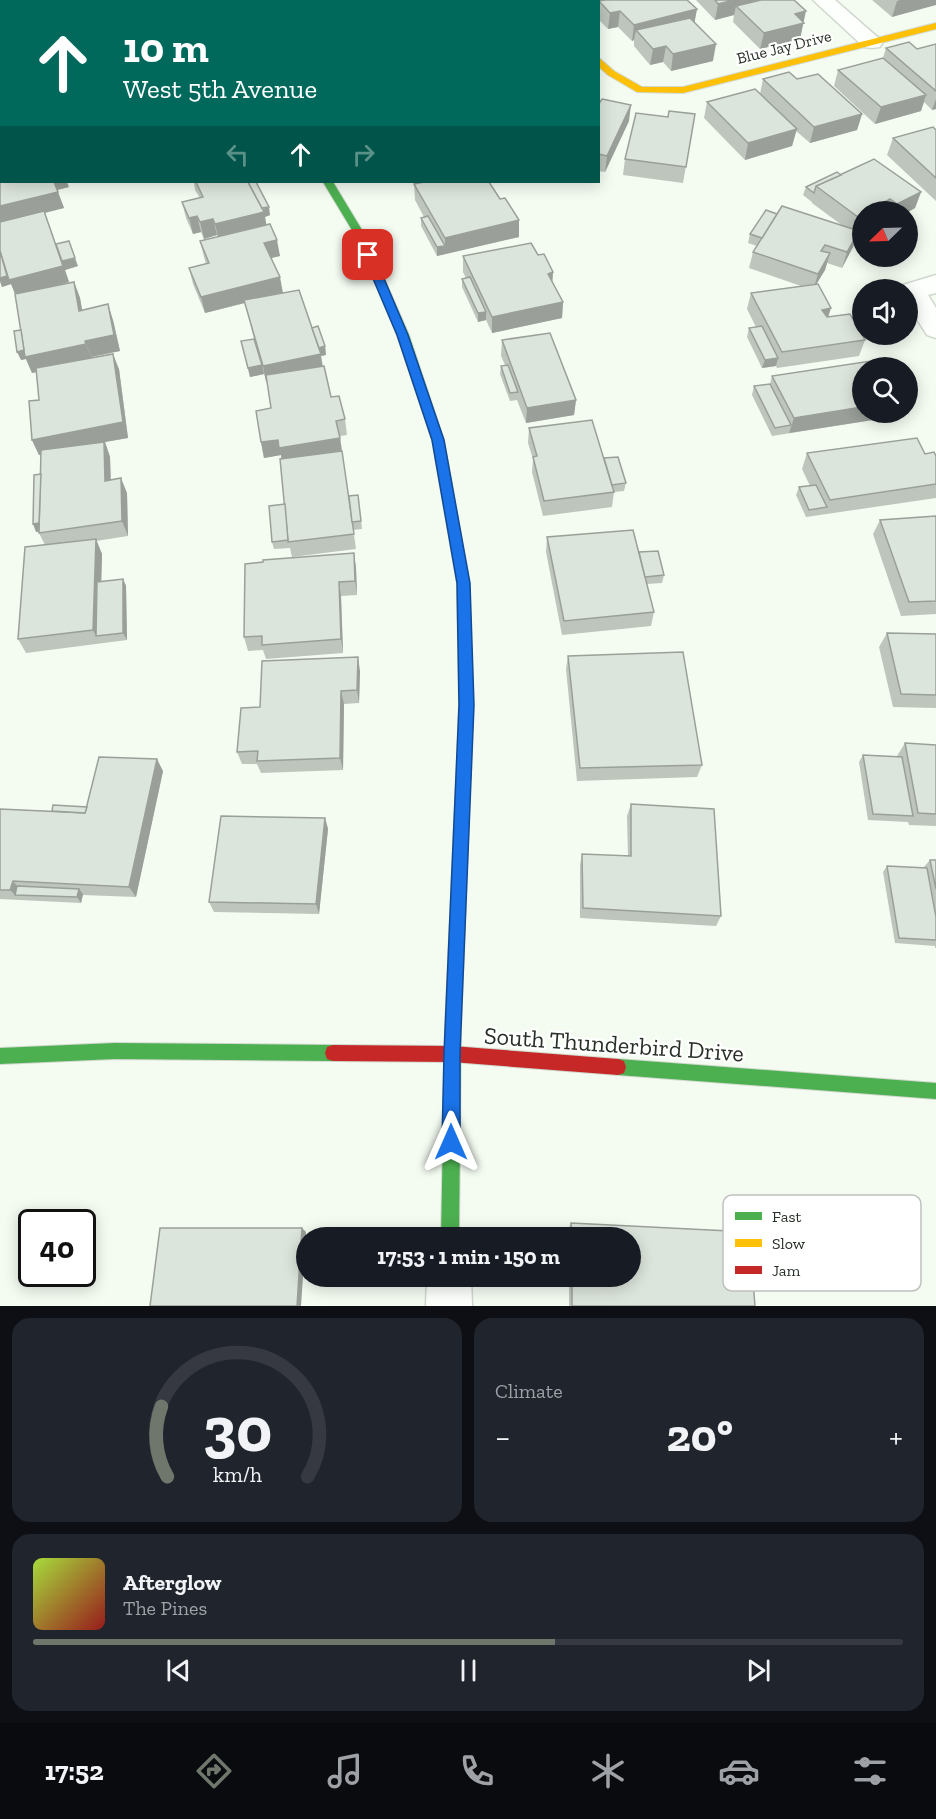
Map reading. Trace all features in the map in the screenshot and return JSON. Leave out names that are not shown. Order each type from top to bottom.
[{"type":"street","points":[[823,0],[872,42]]},
{"type":"street","name":"Blue Jay Drive","points":[[600,62],[611,73],[640,90],[683,90],[936,26]]},
{"type":"street","points":[[329,183],[360,235],[403,335],[438,440],[463,583],[466,705],[452,1054],[450,1227]]},
{"type":"street","points":[[924,288],[936,329]]},
{"type":"street","name":"South Thunderbird Drive","points":[[0,1056],[115,1052],[452,1054],[936,1091]]},
{"type":"street","points":[[449,1306],[450,1287]]},
{"type":"building","points":[[687,0],[697,9],[634,25],[620,11],[610,13],[600,1]]},
{"type":"building","points":[[715,0],[734,0],[718,4]]},
{"type":"building","points":[[761,0],[794,0],[806,11],[795,14],[804,23],[764,33],[736,6]]},
{"type":"building","points":[[690,18],[716,44],[673,54],[666,46],[653,49],[636,30]]},
{"type":"building","points":[[909,42],[917,49],[936,44],[936,91],[886,48]]},
{"type":"building","points":[[883,58],[926,95],[881,107],[838,70]]},
{"type":"building","points":[[789,72],[797,79],[818,74],[862,114],[814,127],[763,79]]},
{"type":"building","points":[[755,89],[797,129],[748,143],[707,102]]},
{"type":"building","points":[[602,99],[631,105],[607,156],[600,154],[600,102]]},
{"type":"building","points":[[669,111],[695,114],[686,167],[625,159],[636,113],[668,117]]},
{"type":"building","points":[[933,127],[936,130],[936,178],[893,138]]},
{"type":"building","points":[[874,159],[921,192],[903,201],[890,199],[886,201],[852,201],[852,213],[816,186]]},
{"type":"building","points":[[837,172],[841,175],[816,186],[814,193],[806,187]]},
{"type":"building","points":[[0,183],[54,183],[58,192],[0,206]]},
{"type":"building","points":[[196,183],[249,183],[264,212],[215,224],[213,219],[200,222],[197,216],[189,218],[182,202],[203,197]]},
{"type":"building","points":[[249,183],[257,183],[269,207],[262,208]]},
{"type":"building","points":[[490,183],[500,199],[505,198],[519,220],[445,238],[414,184]]},
{"type":"building","points":[[782,206],[852,229],[852,243],[847,252],[825,245],[821,251],[830,253],[818,274],[753,252]]},
{"type":"building","points":[[766,210],[777,214],[762,238],[750,234]]},
{"type":"building","points":[[44,211],[63,266],[9,280],[0,251],[0,222]]},
{"type":"building","points":[[428,216],[445,246],[437,247],[421,218]]},
{"type":"building","points":[[270,224],[277,240],[264,243],[280,277],[201,297],[189,268],[209,263],[200,241]]},
{"type":"building","points":[[69,241],[75,258],[62,261],[56,244]]},
{"type":"building","points":[[531,243],[538,255],[544,254],[553,272],[548,274],[563,302],[492,317],[463,256]]},
{"type":"building","points":[[0,251],[7,276],[0,278]]},
{"type":"building","points":[[470,277],[486,312],[478,313],[462,279]]},
{"type":"building","points":[[74,282],[79,311],[108,304],[114,335],[85,341],[86,344],[25,357],[15,294]]},
{"type":"building","points":[[818,284],[831,308],[822,310],[827,317],[850,314],[852,342],[782,352],[751,293]]},
{"type":"building","points":[[299,290],[321,354],[263,366],[244,300]]},
{"type":"building","points":[[318,326],[325,346],[319,348],[312,328]]},
{"type":"building","points":[[762,326],[778,358],[765,360],[749,328]]},
{"type":"building","points":[[21,330],[24,350],[17,352],[14,331]]},
{"type":"building","points":[[550,333],[576,400],[527,408],[502,340]]},
{"type":"building","points":[[254,339],[262,365],[248,368],[241,341]]},
{"type":"building","points":[[113,354],[123,422],[32,440],[29,401],[39,400],[36,368]]},
{"type":"building","points":[[852,364],[852,409],[794,418],[772,376]]},
{"type":"building","points":[[508,365],[518,392],[510,393],[501,366]]},
{"type":"building","points":[[324,366],[331,397],[339,396],[345,419],[336,421],[340,438],[279,448],[278,440],[261,442],[256,411],[271,408],[266,375]]},
{"type":"building","points":[[770,384],[791,425],[775,428],[754,386]]},
{"type":"building","points":[[592,420],[614,492],[544,501],[533,457],[537,456],[529,428]]},
{"type":"building","points":[[917,438],[925,454],[934,452],[936,456],[936,484],[830,500],[807,453]]},
{"type":"building","points":[[104,442],[105,481],[121,478],[122,521],[39,533],[41,450]]},
{"type":"building","points":[[342,451],[354,534],[288,542],[280,459]]},
{"type":"building","points":[[618,457],[626,483],[612,485],[604,458]]},
{"type":"building","points":[[41,474],[39,523],[33,524],[34,475]]},
{"type":"building","points":[[816,485],[827,507],[809,510],[799,487]]},
{"type":"building","points":[[358,495],[361,521],[352,522],[349,496]]},
{"type":"building","points":[[285,504],[288,540],[272,542],[269,506]]},
{"type":"building","points":[[936,516],[936,601],[909,602],[880,520]]},
{"type":"building","points":[[633,530],[654,612],[564,621],[547,537]]},
{"type":"building","points":[[96,539],[93,630],[18,639],[25,547]]},
{"type":"building","points":[[658,551],[664,575],[645,577],[639,552]]},
{"type":"building","points":[[354,553],[355,581],[339,582],[341,639],[262,645],[262,636],[244,637],[245,564],[263,562],[263,560]]},
{"type":"building","points":[[123,579],[123,633],[96,636],[97,582]]},
{"type":"building","points":[[887,633],[936,634],[936,695],[901,694]]},
{"type":"building","points":[[683,652],[702,765],[580,768],[568,656]]},
{"type":"building","points":[[358,657],[357,690],[341,691],[340,758],[257,761],[258,751],[237,752],[241,708],[260,707],[262,661]]},
{"type":"building","points":[[905,743],[936,745],[936,814],[918,813]]},
{"type":"building","points":[[863,755],[902,757],[913,816],[873,814]]},
{"type":"building","points":[[99,757],[157,759],[129,887],[13,881],[10,890],[0,890],[0,809],[85,813]]},
{"type":"building","points":[[631,804],[714,809],[721,916],[583,908],[582,854],[631,856]]},
{"type":"building","points":[[53,805],[87,807],[85,813],[52,811]]},
{"type":"building","points":[[221,816],[325,818],[316,904],[209,902]]},
{"type":"building","points":[[930,860],[936,860],[936,889]]},
{"type":"building","points":[[887,866],[927,868],[936,917],[936,940],[899,938]]},
{"type":"building","points":[[17,886],[79,889],[77,897],[15,895]]},
{"type":"building","points":[[571,1223],[723,1231],[723,1291],[754,1291],[755,1306],[572,1306],[572,1287],[641,1287],[641,1227],[571,1227]]},
{"type":"building","points":[[160,1228],[296,1228],[297,1306],[150,1306]]},
{"type":"traffic: fast","points":[[329,183],[360,235],[403,335],[438,440],[463,583],[466,705],[464,759]]},
{"type":"traffic: fast","points":[[450,1227],[453,1028]]},
{"type":"traffic: fast","points":[[0,1056],[115,1051],[333,1053]]},
{"type":"traffic: fast","points":[[618,1067],[936,1091]]},
{"type":"traffic: slow","points":[[600,62],[611,73],[640,90],[683,90],[936,26]]},
{"type":"traffic: jam","points":[[453,1028],[464,759]]},
{"type":"traffic: jam","points":[[333,1053],[452,1054],[618,1067]]},
{"type":"route","points":[[368,255],[403,335],[438,440],[463,583],[466,705],[452,1054],[451,1142]]}]
